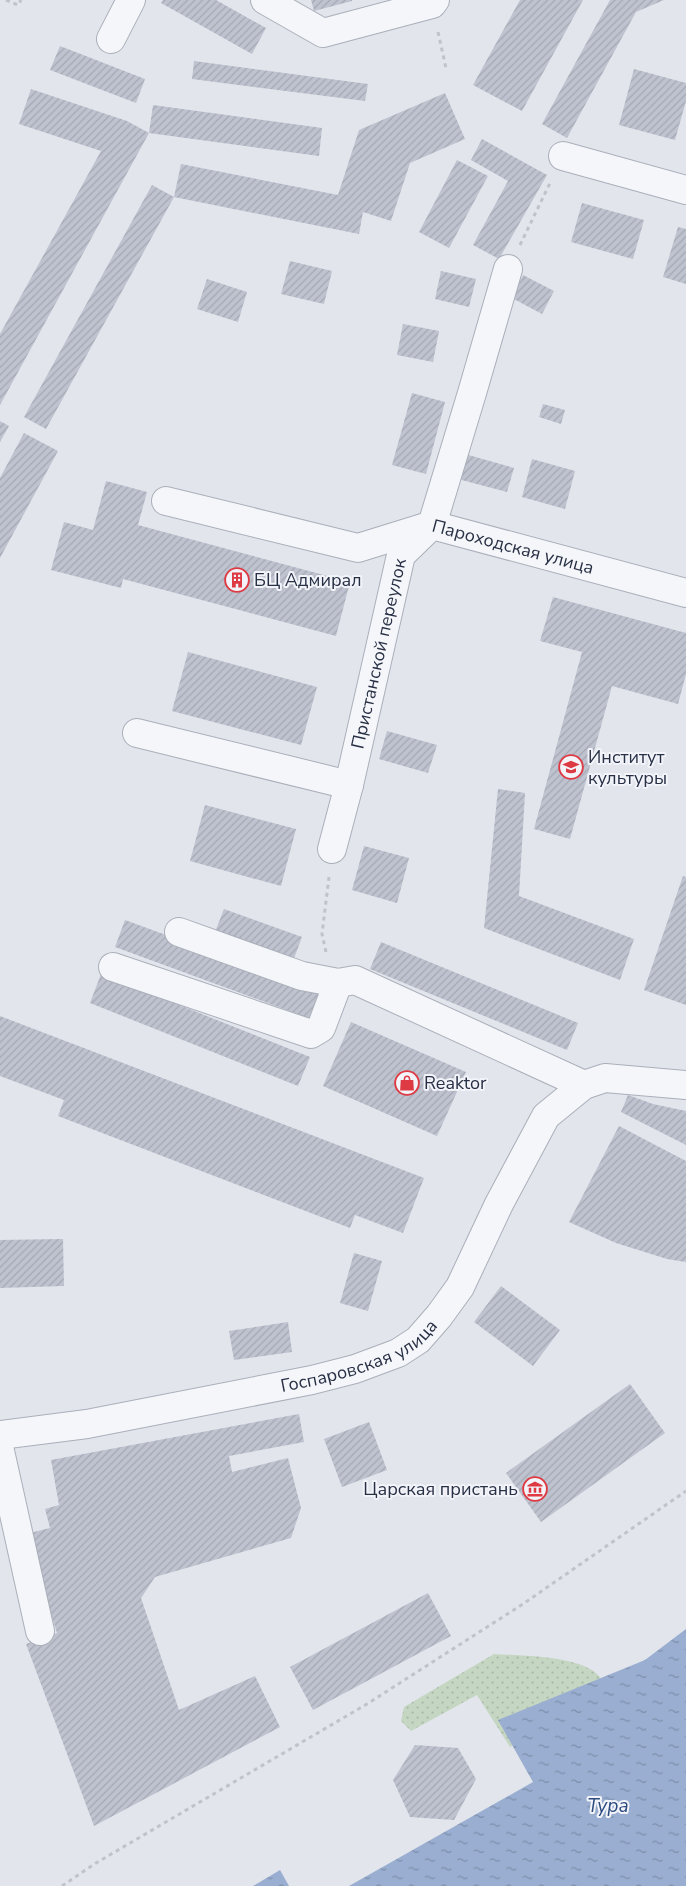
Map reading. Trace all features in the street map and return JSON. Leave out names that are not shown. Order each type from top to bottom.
[{"type":"street","points":[[111,39],[131,0]]},
{"type":"street","points":[[265,0],[323,33],[433,2]]},
{"type":"street","points":[[564,156],[686,190]]},
{"type":"street","name":"Пристанской переулок","points":[[332,849],[349,785],[401,555],[432,524],[508,269]]},
{"type":"street","name":"Пароходская улица","points":[[166,501],[358,548],[432,524],[686,592]]},
{"type":"street","points":[[137,733],[349,785]]},
{"type":"street","points":[[179,932],[302,976],[346,981],[584,1085],[605,1078],[686,1085]]},
{"type":"street","points":[[113,967],[311,1034],[321,1028],[346,981]]},
{"type":"street","name":"Госпаровская улица","points":[[0,1435],[87,1424],[312,1380],[355,1369],[398,1353],[418,1340],[439,1316],[460,1287],[499,1204],[546,1116],[584,1085]]},
{"type":"street","points":[[0,1451],[40,1631]]},
{"type":"path","points":[[6,0],[18,6],[21,0]]},
{"type":"path","points":[[433,2],[446,68]]},
{"type":"path","points":[[508,269],[564,156]]},
{"type":"path","points":[[332,849],[322,934],[326,953],[346,981]]},
{"type":"path","points":[[62,1886],[104,1858],[367,1704],[523,1604],[686,1491]]},
{"type":"green space","points":[[494,1654],[563,1660],[588,1668],[600,1677],[603,1684],[603,1703],[510,1747],[477,1695],[411,1731],[401,1721],[404,1707]]},
{"type":"water","name":"Тура","points":[[686,1629],[686,1886],[349,1886],[533,1782],[498,1720],[645,1660]]},
{"type":"water","points":[[280,1870],[289,1886],[253,1886]]},
{"type":"building","points":[[163,0],[216,0],[266,28],[252,54],[161,3]]},
{"type":"building","points":[[311,0],[352,0],[352,1],[314,11]]},
{"type":"building","points":[[520,0],[583,0],[522,111],[473,85]]},
{"type":"building","points":[[610,0],[664,0],[636,12],[567,138],[542,124]]},
{"type":"building","points":[[60,46],[145,79],[136,103],[50,70]]},
{"type":"building","points":[[194,61],[368,84],[365,101],[192,79]]},
{"type":"building","points":[[634,69],[686,83],[686,101],[675,140],[619,125]]},
{"type":"building","points":[[31,89],[127,121],[149,133],[0,405],[0,334],[101,151],[19,124]]},
{"type":"building","points":[[445,93],[465,139],[410,163],[391,221],[363,212],[359,234],[174,197],[181,164],[338,195],[359,130]]},
{"type":"building","points":[[153,105],[322,128],[319,156],[149,133]]},
{"type":"building","points":[[482,139],[547,175],[499,259],[473,245],[508,181],[471,160]]},
{"type":"building","points":[[457,160],[488,176],[449,248],[419,232]]},
{"type":"building","points":[[152,185],[174,197],[46,429],[24,417]]},
{"type":"building","points":[[582,203],[644,220],[633,259],[571,242]]},
{"type":"building","points":[[678,227],[686,229],[686,284],[663,277]]},
{"type":"building","points":[[290,261],[332,271],[324,304],[281,294]]},
{"type":"building","points":[[441,271],[476,279],[469,307],[435,299]]},
{"type":"building","points":[[523,275],[554,291],[542,314],[512,298]]},
{"type":"building","points":[[207,279],[247,292],[238,322],[197,309]]},
{"type":"building","points":[[403,324],[439,331],[433,362],[397,355]]},
{"type":"building","points":[[412,393],[445,402],[426,474],[392,465]]},
{"type":"building","points":[[543,404],[565,410],[561,424],[539,417]]},
{"type":"building","points":[[0,421],[9,426],[0,442]]},
{"type":"building","points":[[24,433],[58,451],[0,558],[0,478]]},
{"type":"building","points":[[465,454],[514,468],[507,492],[458,479]]},
{"type":"building","points":[[532,459],[575,471],[565,509],[522,497]]},
{"type":"building","name":"БЦ Адмирал","points":[[106,481],[147,492],[138,525],[350,582],[336,636],[123,579],[121,588],[51,570],[64,522],[93,530]]},
{"type":"building","name":"Институт культуры","points":[[553,597],[686,633],[686,674],[678,704],[612,686],[570,839],[534,829],[582,652],[540,641]]},
{"type":"building","points":[[188,652],[317,687],[301,745],[172,711]]},
{"type":"building","points":[[387,731],[437,745],[428,773],[379,759]]},
{"type":"building","points":[[498,789],[525,793],[519,896],[634,939],[620,980],[484,928]]},
{"type":"building","points":[[205,805],[296,829],[281,886],[190,861]]},
{"type":"building","points":[[364,846],[409,858],[397,903],[352,890]]},
{"type":"building","points":[[683,876],[686,877],[686,1005],[644,990]]},
{"type":"building","points":[[224,909],[302,937],[293,961],[215,932]]},
{"type":"building","points":[[125,920],[321,992],[311,1019],[115,947]]},
{"type":"building","points":[[381,942],[578,1023],[567,1050],[370,969]]},
{"type":"building","points":[[101,974],[310,1057],[298,1086],[90,1003]]},
{"type":"building","points":[[0,1016],[424,1178],[403,1233],[355,1215],[350,1228],[58,1116],[64,1100],[0,1076]]},
{"type":"building","points":[[351,1022],[466,1072],[437,1136],[323,1086]]},
{"type":"building","points":[[628,1095],[653,1104],[686,1111],[686,1145],[621,1112]]},
{"type":"building","points":[[619,1126],[686,1161],[686,1262],[667,1259],[616,1243],[569,1222]]},
{"type":"building","points":[[63,1239],[64,1286],[0,1288],[0,1240]]},
{"type":"building","points":[[354,1253],[382,1261],[368,1311],[340,1303]]},
{"type":"building","points":[[501,1286],[560,1330],[533,1366],[474,1322]]},
{"type":"building","points":[[288,1322],[292,1352],[234,1360],[229,1331]]},
{"type":"building","points":[[630,1384],[665,1433],[541,1522],[506,1473]]},
{"type":"building","points":[[299,1414],[304,1442],[229,1456],[232,1472],[288,1458],[301,1508],[291,1538],[155,1577],[141,1598],[179,1710],[255,1676],[280,1727],[94,1826],[26,1644],[57,1633],[26,1534],[50,1528],[45,1509],[59,1505],[51,1460]]},
{"type":"building","points":[[369,1422],[387,1470],[342,1487],[324,1439]]},
{"type":"building","points":[[428,1593],[451,1636],[313,1710],[290,1667]]},
{"type":"building","points":[[415,1745],[458,1748],[476,1779],[454,1820],[410,1817],[393,1780]]},
{"type":"place","name":"БЦ Адмирал","points":[[237,580]]},
{"type":"place","name":"Институт культуры","points":[[571,767]]},
{"type":"place","name":"Reaktor","points":[[407,1083]]},
{"type":"place","name":"Царская пристань","points":[[535,1489]]}]
